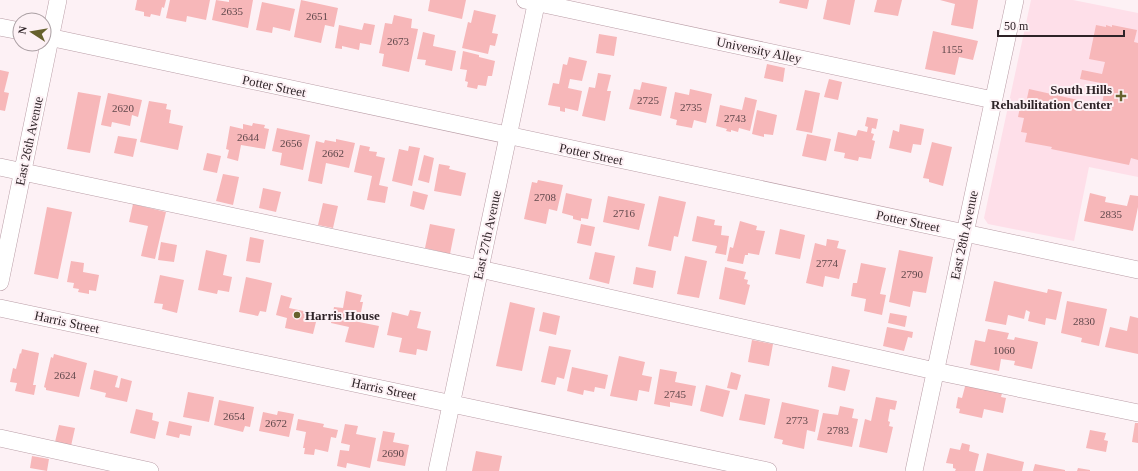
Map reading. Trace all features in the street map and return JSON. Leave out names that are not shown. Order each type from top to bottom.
[{"type":"street","name":"East 26th Avenue","points":[[52,20],[58,0]]},
{"type":"street","name":"East 28th Avenue","points":[[914,471],[1015,0]]},
{"type":"street","name":"University Alley","points":[[533,1],[993,100]]},
{"type":"street","name":"East 27th Avenue","points":[[437,471],[508,136],[533,1]]},
{"type":"street","points":[[0,27],[12,29]]},
{"type":"street","name":"Potter Street","points":[[52,38],[1138,270]]},
{"type":"street","name":"East 26th Avenue","points":[[0,282],[23,171],[44,52]]},
{"type":"street","points":[[0,167],[480,269],[935,371],[1138,413]]},
{"type":"street","name":"Harris Street","points":[[0,308],[768,471]]},
{"type":"street","points":[[0,438],[150,471]]},
{"type":"shaded area","points":[[1031,0],[1073,0],[1138,13],[1138,177],[1089,167],[1074,241],[988,224],[984,218]]},
{"type":"building","points":[[137,0],[166,0],[164,8],[162,7],[160,16],[151,14],[150,17],[144,16],[144,12],[135,10]]},
{"type":"building","points":[[170,0],[210,0],[206,20],[187,16],[186,22],[166,18]]},
{"type":"building","points":[[216,0],[229,2],[229,0],[253,0],[248,28],[212,20]]},
{"type":"building","points":[[301,0],[338,8],[334,27],[325,25],[321,43],[294,37]]},
{"type":"building","points":[[430,0],[466,0],[462,19],[428,11]]},
{"type":"building","points":[[780,0],[809,0],[807,9],[779,3]]},
{"type":"building","points":[[827,0],[855,0],[850,25],[823,19]]},
{"type":"building","points":[[877,0],[902,0],[898,16],[874,12]]},
{"type":"building","points":[[940,0],[978,0],[973,29],[951,25],[955,4]]},
{"type":"building","points":[[262,2],[295,9],[290,31],[273,27],[272,33],[256,30]]},
{"type":"building","points":[[474,10],[496,15],[492,33],[498,34],[495,46],[490,45],[488,54],[462,48],[468,22],[471,23]]},
{"type":"building","points":[[394,15],[412,19],[411,28],[418,29],[409,72],[382,66],[384,54],[379,53],[385,23],[392,24]]},
{"type":"building","points":[[364,23],[375,25],[371,45],[360,43],[359,50],[342,46],[342,49],[335,48],[339,25],[362,30]]},
{"type":"building","name":"South Hills Rehabilitation Center","points":[[1096,25],[1106,27],[1106,25],[1112,27],[1112,25],[1137,30],[1134,42],[1138,43],[1138,160],[1131,158],[1129,165],[1051,149],[1052,147],[1025,142],[1027,133],[1021,132],[1024,118],[1018,117],[1021,102],[1026,103],[1029,89],[1087,102],[1087,104],[1101,108],[1106,84],[1080,79],[1082,70],[1102,74],[1105,62],[1089,59]]},
{"type":"building","points":[[933,31],[978,41],[973,60],[959,57],[955,75],[925,69]]},
{"type":"building","points":[[423,32],[435,35],[433,46],[456,51],[452,71],[425,65],[426,60],[417,59]]},
{"type":"building","points":[[599,34],[617,37],[614,56],[596,53]]},
{"type":"building","points":[[463,51],[495,61],[492,76],[488,76],[486,86],[478,85],[477,89],[467,87],[468,82],[465,81],[467,70],[460,69]]},
{"type":"building","points":[[569,57],[587,61],[582,81],[570,79],[568,88],[582,91],[578,111],[565,108],[565,112],[560,111],[560,107],[548,105],[553,83],[559,84],[563,64],[567,65]]},
{"type":"building","points":[[767,64],[785,68],[783,82],[764,78]]},
{"type":"building","points":[[0,70],[9,72],[4,92],[9,93],[5,111],[0,110]]},
{"type":"building","points":[[598,73],[611,75],[607,91],[611,91],[605,121],[582,116],[589,87],[595,88]]},
{"type":"building","points":[[829,79],[842,82],[838,100],[824,97]]},
{"type":"building","points":[[642,82],[667,87],[661,116],[629,109],[634,89],[640,90]]},
{"type":"building","points":[[690,89],[712,94],[706,123],[694,120],[692,128],[676,125],[677,120],[670,118],[675,92],[689,95]]},
{"type":"building","points":[[805,90],[820,93],[812,133],[796,130]]},
{"type":"building","points":[[78,92],[101,96],[90,153],[67,149]]},
{"type":"building","points":[[108,93],[142,100],[138,117],[132,115],[130,126],[112,122],[111,127],[101,125]]},
{"type":"building","points":[[745,97],[757,100],[750,131],[739,128],[738,132],[731,130],[731,132],[726,131],[727,129],[716,126],[720,105],[742,110]]},
{"type":"building","points":[[149,101],[167,104],[166,109],[171,110],[169,123],[183,126],[178,150],[140,142]]},
{"type":"building","points":[[757,110],[777,115],[773,135],[764,134],[764,137],[752,134]]},
{"type":"building","points":[[867,117],[878,119],[876,129],[872,128],[871,133],[874,134],[872,140],[875,141],[871,159],[859,157],[858,161],[844,158],[845,153],[834,151],[838,132],[856,136],[858,130],[867,132],[868,127],[865,126]]},
{"type":"building","points":[[253,123],[265,125],[264,128],[269,129],[265,149],[241,145],[238,161],[227,158],[229,150],[226,149],[230,126],[243,129],[243,124],[252,126]]},
{"type":"building","points":[[900,124],[924,129],[921,145],[913,144],[911,153],[889,148],[893,130],[899,132]]},
{"type":"building","points":[[277,128],[310,135],[303,170],[280,165],[282,153],[272,151]]},
{"type":"building","points":[[807,134],[831,139],[826,161],[802,156]]},
{"type":"building","points":[[118,136],[137,139],[133,157],[114,153]]},
{"type":"building","points":[[336,139],[355,143],[349,168],[326,163],[322,184],[308,181],[316,141],[324,143],[325,140],[336,142]]},
{"type":"building","points":[[932,142],[952,147],[943,186],[929,182],[929,179],[923,178]]},
{"type":"building","points":[[360,145],[370,147],[369,151],[377,152],[376,156],[385,158],[379,185],[388,187],[385,203],[367,200],[372,176],[354,172]]},
{"type":"building","points":[[409,146],[420,148],[412,186],[392,181],[399,149],[408,151]]},
{"type":"building","points":[[207,153],[221,156],[217,173],[203,170]]},
{"type":"building","points":[[424,155],[434,158],[429,183],[418,180]]},
{"type":"building","points":[[439,164],[450,166],[449,169],[466,173],[461,196],[434,191]]},
{"type":"building","points":[[223,174],[239,177],[233,205],[216,201]]},
{"type":"building","points":[[538,180],[563,185],[557,211],[549,209],[546,224],[524,219],[532,182],[537,183]]},
{"type":"building","points":[[263,188],[281,192],[276,212],[259,208]]},
{"type":"building","points":[[413,191],[428,195],[424,210],[410,206]]},
{"type":"building","points":[[566,193],[592,199],[588,219],[581,218],[581,221],[573,219],[573,216],[562,213]]},
{"type":"building","points":[[1090,193],[1106,197],[1105,202],[1127,206],[1130,195],[1138,196],[1138,207],[1133,231],[1084,221]]},
{"type":"building","points":[[608,196],[645,204],[639,230],[603,222]]},
{"type":"building","points":[[659,196],[686,202],[678,237],[674,236],[671,251],[648,246]]},
{"type":"building","points":[[323,203],[338,206],[333,228],[318,225]]},
{"type":"building","points":[[133,204],[166,212],[155,259],[141,256],[148,226],[129,222]]},
{"type":"building","points":[[47,207],[72,212],[58,279],[34,274]]},
{"type":"building","points":[[697,216],[715,220],[714,225],[722,226],[721,235],[729,236],[726,255],[715,253],[717,246],[692,241]]},
{"type":"building","points":[[740,221],[757,226],[756,230],[765,231],[759,255],[748,253],[748,255],[745,255],[743,264],[727,261],[730,247],[733,248]]},
{"type":"building","points":[[430,224],[455,229],[450,254],[425,248]]},
{"type":"building","points":[[581,224],[595,227],[591,246],[577,243]]},
{"type":"building","points":[[780,229],[805,235],[800,259],[775,254]]},
{"type":"building","points":[[250,237],[264,240],[260,263],[246,261]]},
{"type":"building","points":[[827,239],[839,241],[837,248],[846,250],[839,279],[825,276],[823,287],[806,283],[815,243],[826,246]]},
{"type":"building","points":[[161,242],[177,245],[174,262],[158,260]]},
{"type":"building","points":[[206,250],[227,255],[223,275],[232,277],[229,292],[218,290],[217,294],[198,290]]},
{"type":"building","points":[[899,250],[933,257],[926,293],[913,291],[910,307],[889,302]]},
{"type":"building","points":[[595,252],[615,256],[609,284],[589,279]]},
{"type":"building","points":[[685,256],[707,261],[699,298],[677,294]]},
{"type":"building","points":[[71,261],[84,263],[83,272],[99,275],[96,291],[89,290],[89,294],[78,292],[79,289],[73,288],[74,283],[67,282]]},
{"type":"building","points":[[861,263],[886,268],[880,294],[886,295],[882,315],[864,311],[866,299],[851,296],[853,283],[857,283]]},
{"type":"building","points":[[636,267],[656,271],[653,288],[633,284]]},
{"type":"building","points":[[725,267],[746,272],[744,279],[748,280],[747,284],[750,285],[745,305],[719,299]]},
{"type":"building","points":[[160,275],[184,280],[177,313],[162,309],[163,304],[154,303]]},
{"type":"building","points":[[246,277],[272,283],[266,312],[260,311],[258,316],[239,312]]},
{"type":"building","points":[[994,281],[1047,293],[1048,289],[1062,292],[1056,320],[1046,318],[1045,325],[1028,321],[1030,312],[1026,310],[1024,319],[1008,315],[1006,325],[985,321]]},
{"type":"building","points":[[346,291],[362,295],[360,302],[363,302],[359,322],[379,326],[374,348],[345,342],[349,327],[331,323],[334,307],[343,308]]},
{"type":"building","name":"Harris House","points":[[281,295],[292,298],[289,308],[318,314],[313,334],[285,328],[287,318],[276,315]]},
{"type":"building","points":[[1067,301],[1107,309],[1099,346],[1081,342],[1082,338],[1061,333]]},
{"type":"building","points":[[510,302],[535,308],[522,371],[496,366]]},
{"type":"building","points":[[410,310],[421,312],[417,328],[431,331],[427,351],[417,349],[416,355],[399,352],[402,338],[387,335],[392,312],[408,316]]},
{"type":"building","points":[[543,312],[560,316],[556,335],[539,331]]},
{"type":"building","points":[[890,313],[907,316],[905,327],[888,323]]},
{"type":"building","points":[[1130,316],[1138,318],[1138,354],[1105,347],[1110,327],[1127,331]]},
{"type":"building","points":[[887,327],[913,332],[912,338],[908,337],[904,351],[883,346]]},
{"type":"building","points":[[988,329],[1009,333],[1007,339],[1014,340],[1015,337],[1038,342],[1032,369],[1014,365],[1015,361],[1001,359],[999,371],[970,365],[975,340],[985,342]]},
{"type":"building","points":[[752,340],[773,344],[769,366],[748,362]]},
{"type":"building","points":[[549,346],[571,350],[564,379],[557,377],[555,385],[541,382]]},
{"type":"building","points":[[22,349],[39,353],[33,385],[36,385],[34,395],[15,391],[17,383],[10,382],[13,368],[16,369]]},
{"type":"building","points":[[54,354],[87,363],[79,397],[46,390],[44,387],[51,357],[53,358]]},
{"type":"building","points":[[619,356],[645,362],[642,375],[652,377],[649,392],[639,390],[637,401],[610,396]]},
{"type":"building","points":[[832,366],[850,370],[845,391],[828,387]]},
{"type":"building","points":[[572,367],[608,375],[605,389],[595,387],[594,392],[584,390],[583,395],[567,391]]},
{"type":"building","points":[[660,369],[677,372],[675,382],[696,386],[692,406],[670,402],[670,407],[654,404]]},
{"type":"building","points":[[94,370],[118,376],[115,387],[119,388],[121,378],[132,381],[127,402],[105,397],[106,393],[90,389]]},
{"type":"building","points":[[731,372],[741,375],[737,390],[727,388]]},
{"type":"building","points":[[966,383],[1003,390],[1001,397],[1006,398],[1003,413],[984,409],[982,418],[959,413],[960,409],[956,408],[958,397],[962,398]]},
{"type":"building","points":[[706,385],[730,391],[723,417],[700,411]]},
{"type":"building","points":[[188,392],[214,397],[209,422],[183,417]]},
{"type":"building","points":[[745,394],[770,399],[765,425],[739,420]]},
{"type":"building","points":[[876,397],[897,401],[895,410],[890,409],[888,421],[890,422],[889,426],[893,427],[887,453],[859,447],[865,419],[871,421]]},
{"type":"building","points":[[219,400],[254,407],[250,427],[245,426],[243,432],[214,425]]},
{"type":"building","points":[[782,402],[819,410],[815,432],[807,430],[804,449],[782,444],[783,440],[774,438]]},
{"type":"building","points":[[840,406],[854,409],[852,418],[858,419],[852,447],[817,440],[823,413],[838,415]]},
{"type":"building","points":[[136,409],[153,413],[152,420],[159,422],[155,439],[130,433]]},
{"type":"building","points":[[278,411],[294,414],[289,437],[259,431],[263,412],[277,415]]},
{"type":"building","points":[[298,419],[324,424],[323,427],[338,430],[336,438],[331,437],[328,452],[315,449],[314,455],[304,454],[305,448],[303,448],[306,432],[296,430]]},
{"type":"building","points":[[169,421],[192,426],[190,436],[180,434],[179,438],[166,435]]},
{"type":"building","points":[[1135,423],[1138,423],[1138,443],[1132,442]]},
{"type":"building","points":[[345,424],[358,426],[356,434],[376,438],[370,468],[347,463],[346,468],[337,466],[340,450],[349,451],[350,445],[341,443]]},
{"type":"building","points":[[59,425],[75,428],[71,446],[55,442]]},
{"type":"building","points":[[1090,430],[1106,433],[1104,440],[1108,441],[1106,452],[1086,448]]},
{"type":"building","points":[[383,431],[395,433],[393,442],[409,445],[405,466],[377,461]]},
{"type":"building","points":[[962,443],[970,445],[969,451],[979,454],[975,471],[955,471],[956,469],[953,468],[953,464],[946,463],[950,448],[960,450]]},
{"type":"building","points":[[476,451],[502,456],[499,471],[472,471]]},
{"type":"building","points":[[987,453],[1024,462],[1022,471],[983,471]]},
{"type":"building","points":[[32,456],[49,459],[47,471],[30,468]]},
{"type":"building","points":[[1035,464],[1065,470],[1065,471],[1033,471]]},
{"type":"building","points":[[1078,468],[1090,470],[1090,471],[1077,471]]},
{"type":"place","name":"South Hills Rehabilitation Center","points":[[1121,96]]},
{"type":"place","name":"Harris House","points":[[297,315]]}]
